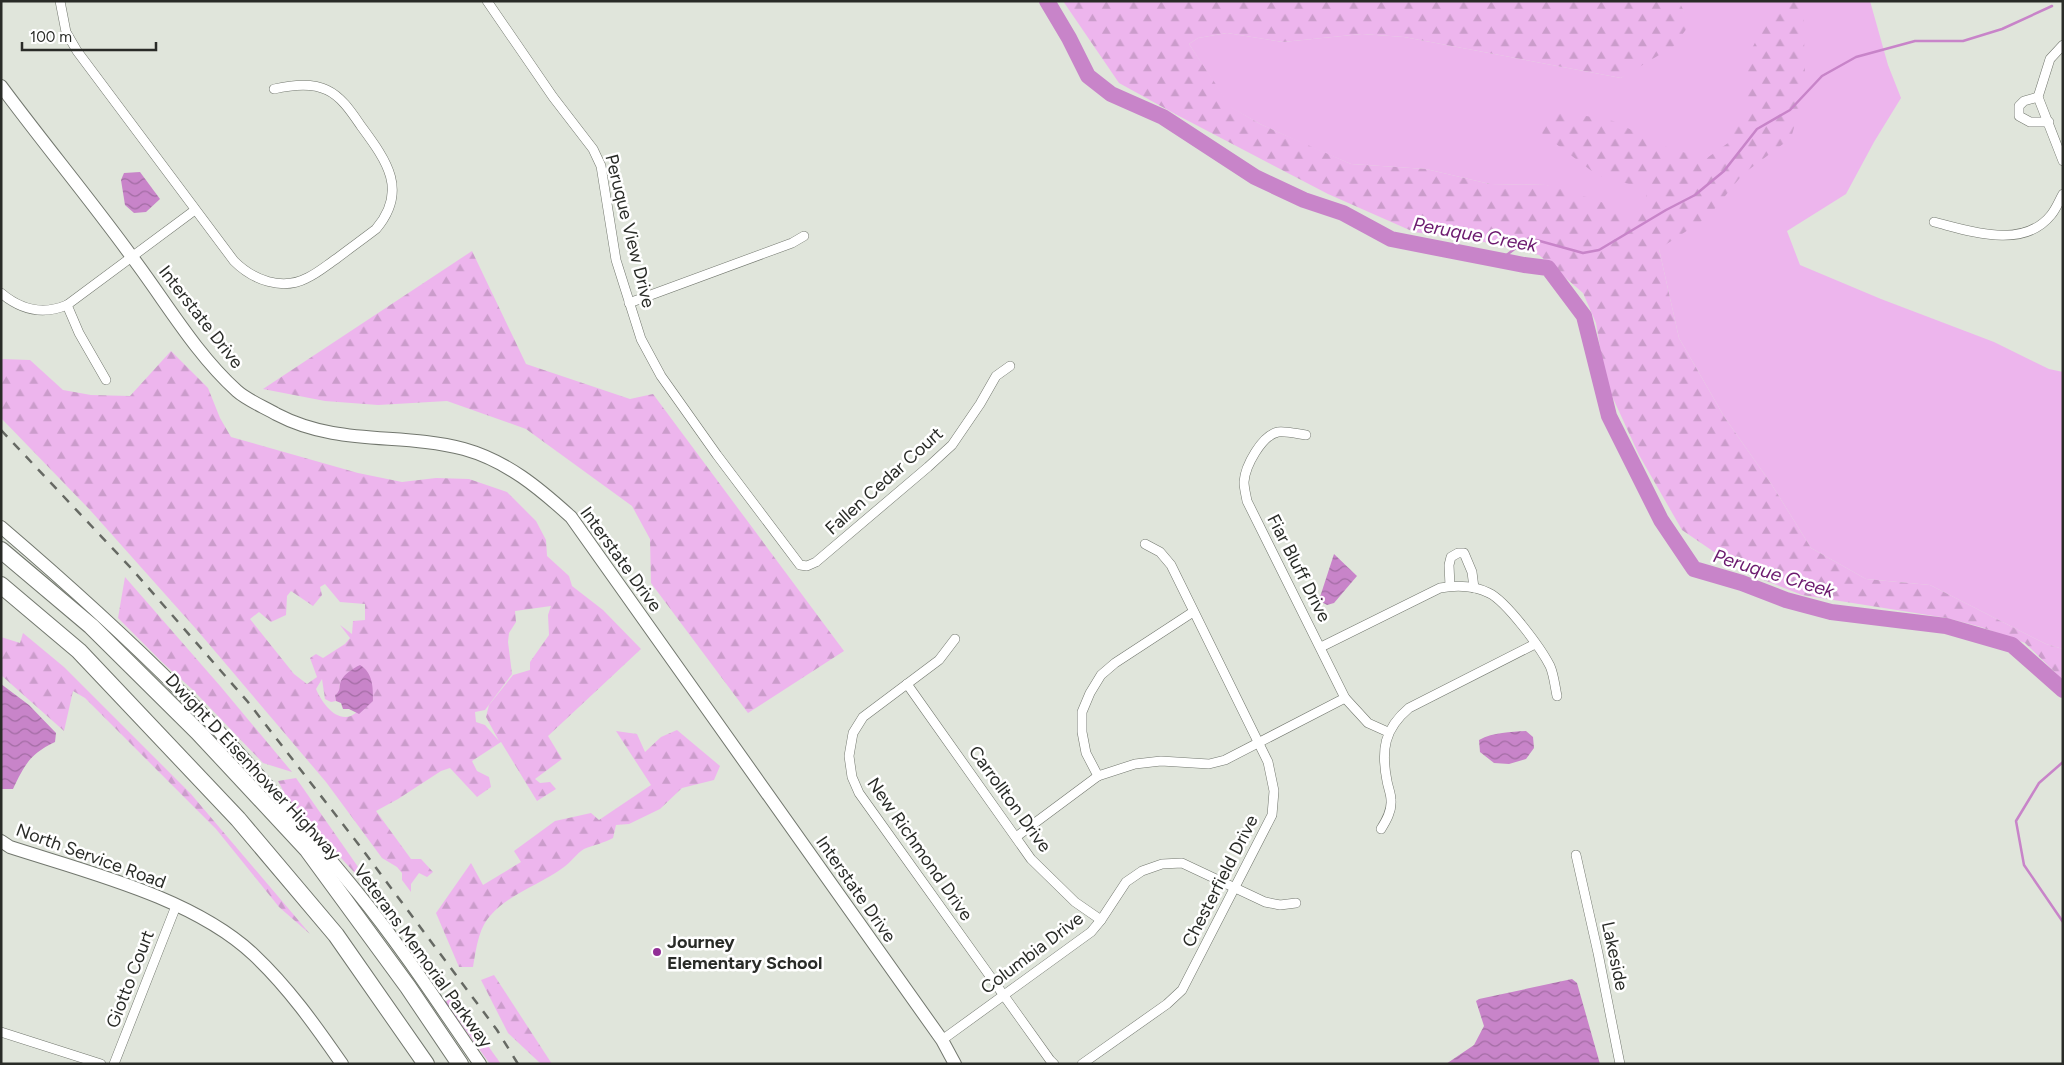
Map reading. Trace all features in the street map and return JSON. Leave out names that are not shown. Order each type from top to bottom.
[{"type":"highway","name":"Dwight D Eisenhower Highway","points":[[1,550],[98,632],[198,732],[307,849],[408,987],[460,1064]]},
{"type":"highway","points":[[1,585],[79,651],[238,819],[336,934],[426,1064]]},
{"type":"main road","name":"Interstate Drive","points":[[1,86],[132,256],[199,349],[238,392],[288,420],[313,428],[356,437],[451,446],[476,453],[500,463],[526,479],[539,488],[571,517],[942,1040],[955,1064]]},
{"type":"main road","name":"Veterans Memorial Parkway","points":[[1,527],[113,626],[183,694],[254,770],[358,893],[397,945],[480,1064]]},
{"type":"main road","name":"North Service Road","points":[[1,841],[10,847],[132,886],[216,925],[253,954],[285,986],[342,1064]]},
{"type":"street","points":[[60,1],[66,32],[70,40],[195,210],[242,269],[260,279],[279,284],[298,282],[316,273],[366,237],[382,221],[391,202],[392,191],[391,173],[383,156],[336,95],[319,87],[302,85],[274,89]]},
{"type":"street","name":"Peruque View Drive","points":[[487,1],[553,97],[593,149],[601,166],[616,260],[641,339],[674,395],[794,558],[800,564],[806,566]]},
{"type":"street","points":[[2063,45],[2050,59],[2038,97],[2063,161]]},
{"type":"street","points":[[2038,97],[2024,101],[2019,106],[2019,116],[2030,122],[2048,122]]},
{"type":"street","points":[[1934,222],[1978,233],[2010,236],[2034,229],[2051,215],[2063,194]]},
{"type":"street","points":[[1,293],[21,307],[34,310],[57,309],[67,305],[195,210]]},
{"type":"street","points":[[2051,215],[2063,213]]},
{"type":"street","points":[[629,303],[792,243],[804,236]]},
{"type":"street","points":[[67,305],[82,339],[106,380]]},
{"type":"street","name":"Fallen Cedar Court","points":[[806,566],[816,562],[928,468],[952,444],[980,404],[996,376],[1010,366]]},
{"type":"street","name":"Fiar Bluff Drive","points":[[1306,435],[1278,432],[1266,440],[1257,450],[1249,464],[1244,482],[1247,501],[1345,698],[1368,723],[1388,732]]},
{"type":"street","name":"Chesterfield Drive","points":[[1082,1064],[1168,1004],[1182,990],[1272,815],[1274,791],[1268,762],[1171,565],[1160,552],[1146,544]]},
{"type":"street","points":[[1450,586],[1449,564],[1451,557],[1458,553],[1464,554],[1472,572],[1474,588]]},
{"type":"street","points":[[1320,647],[1440,588],[1457,584],[1490,593],[1505,605],[1550,667],[1557,696]]},
{"type":"street","points":[[1098,776],[1086,753],[1082,732],[1082,712],[1090,693],[1101,675],[1115,663],[1193,612]]},
{"type":"street","name":"New Richmond Drive","points":[[955,639],[939,660],[862,717],[853,733],[849,756],[852,778],[859,793],[1054,1064]]},
{"type":"street","points":[[1381,830],[1388,816],[1391,801],[1384,762],[1388,732],[1397,718],[1409,708],[1534,644]]},
{"type":"street","name":"Carrollton Drive","points":[[907,684],[1031,859],[1052,882],[1075,902],[1101,920]]},
{"type":"street","points":[[1016,837],[1098,776],[1135,764],[1161,761],[1209,764],[1225,760],[1345,698]]},
{"type":"street","name":"Lakeside","points":[[1576,855],[1620,1064]]},
{"type":"street","name":"Columbia Drive","points":[[942,1040],[1091,932],[1126,882],[1142,871],[1162,864],[1182,863],[1265,902],[1280,905],[1296,903]]},
{"type":"street","name":"Giotto Court","points":[[114,1064],[176,906]]},
{"type":"street","points":[[1,1032],[102,1064]]},
{"type":"green space","points":[[1063,1],[1679,1],[1690,24],[1674,46],[1621,78],[1404,37],[1362,34],[1283,42],[1227,33],[1198,38],[1189,44],[1231,107],[1260,124],[1351,164],[1426,169],[1490,184],[1547,185],[1600,201],[1624,216],[1643,207],[1647,193],[1643,188],[1597,175],[1539,131],[1545,114],[1565,112],[1613,121],[1671,149],[1707,158],[1728,143],[1745,111],[1749,54],[1777,1],[1803,1],[1805,74],[1791,138],[1743,174],[1708,217],[1659,249],[1679,338],[1725,418],[1772,485],[1811,548],[1866,579],[1930,585],[2046,644],[2063,649],[2063,680],[2025,643],[1981,627],[1947,618],[1802,595],[1751,575],[1720,556],[1682,530],[1639,455],[1606,383],[1596,323],[1583,293],[1539,255],[1484,242],[1414,232],[1328,194],[1177,115],[1119,83]]},
{"type":"green space","points":[[1679,1],[1870,1],[1888,65],[1901,98],[1874,142],[1846,194],[1787,231],[1800,265],[1881,299],[1994,342],[2049,369],[2063,372],[2063,649],[2046,644],[1930,585],[1866,579],[1811,548],[1772,485],[1725,418],[1679,338],[1659,249],[1547,185],[1490,184],[1426,169],[1351,164],[1306,145],[1260,124],[1230,107],[1189,44],[1198,38],[1227,33],[1283,42],[1362,34],[1404,37],[1621,78],[1689,24]]},
{"type":"green space","points":[[472,251],[526,364],[630,399],[653,394],[844,651],[748,713],[651,583],[650,539],[632,506],[526,429],[447,401],[378,405],[325,401],[263,389]]},
{"type":"green space","points":[[171,351],[208,388],[220,418],[231,437],[358,473],[402,482],[436,478],[469,479],[507,492],[536,521],[546,540],[547,556],[569,576],[572,586],[603,610],[641,649],[548,736],[562,759],[535,779],[540,783],[550,782],[556,789],[537,801],[501,742],[472,761],[477,771],[489,777],[491,787],[477,797],[450,768],[441,771],[376,811],[411,859],[421,859],[433,872],[427,877],[419,873],[411,884],[411,892],[402,880],[402,873],[397,867],[382,858],[326,782],[197,630],[90,510],[1,418],[1,359],[30,360],[63,390],[91,395],[130,396]],"holes":[[[325,584],[340,602],[365,604],[365,620],[353,621],[352,634],[340,625],[350,638],[345,644],[323,658],[316,654],[310,658],[317,677],[307,684],[294,674],[250,619],[259,612],[271,622],[286,615],[287,596],[291,591],[313,606],[322,595],[320,587]],[[551,606],[548,615],[549,635],[530,662],[530,670],[513,675],[489,705],[486,717],[499,741],[485,725],[476,722],[475,712],[485,710],[512,674],[508,642],[509,633],[516,622],[515,611]],[[322,679],[325,699],[331,702],[336,701],[335,695],[339,692],[340,683],[364,707],[351,716],[339,716],[329,709],[316,689]]]},
{"type":"green space","points":[[125,577],[292,772],[263,763],[193,690],[118,618]]},
{"type":"green space","points":[[23,633],[64,667],[191,794],[310,934],[279,907],[216,829],[85,698],[73,691],[64,731],[1,675],[1,637],[20,643]]},
{"type":"green space","points":[[677,730],[720,766],[714,780],[682,788],[660,809],[629,824],[616,825],[613,838],[584,849],[567,865],[507,901],[486,921],[478,940],[473,967],[459,967],[436,913],[471,863],[483,885],[521,862],[514,851],[555,821],[591,813],[599,820],[651,785],[616,731],[637,734],[645,752],[661,737]]},
{"type":"green space","points":[[296,778],[386,907],[288,800],[278,781]]},
{"type":"green space","points":[[494,975],[552,1064],[541,1064],[508,1033],[481,980]]},
{"type":"green space","points":[[453,997],[501,1064],[490,1064],[445,1002]]},
{"type":"water","points":[[140,172],[160,199],[146,212],[134,213],[125,205],[121,180],[124,173]]},
{"type":"water","points":[[1334,554],[1357,576],[1334,603],[1327,605],[1320,601],[1320,597]]},
{"type":"water","points":[[360,665],[370,676],[373,701],[359,714],[349,709],[343,709],[341,703],[336,701],[335,695],[339,691],[341,681],[345,675]]},
{"type":"water","points":[[1,684],[29,705],[56,733],[55,742],[40,751],[29,761],[13,789],[1,789]]},
{"type":"water","points":[[1526,731],[1533,737],[1534,748],[1526,759],[1509,764],[1494,763],[1480,752],[1479,740],[1485,737]]},
{"type":"water","points":[[1572,979],[1577,983],[1600,1064],[1446,1064],[1474,1045],[1484,1026],[1476,1001]]},
{"type":"waterway","name":"Peruque Creek","points":[[1047,1],[1069,38],[1088,76],[1111,94],[1163,117],[1255,177],[1304,200],[1343,213],[1391,239],[1548,268],[1584,316],[1609,416],[1661,520],[1694,569],[1742,583],[1786,600],[1831,612],[1946,626],[2012,645],[2063,690]]},
{"type":"waterway","points":[[1500,260],[1529,238],[1583,253],[1599,250],[1695,195],[1724,171],[1757,129],[1790,110],[1822,76],[1856,57],[1915,41],[1963,41],[2002,29],[2052,6]]},
{"type":"waterway","name":"Peruque Creek","points":[[2063,762],[2039,783],[2016,821],[2024,865],[2063,922]]},
{"type":"railway","points":[[1,430],[131,568],[248,702],[359,845],[497,1030],[518,1064]]},
{"type":"place","name":"Journey Elementary School","points":[[657,952]]}]
